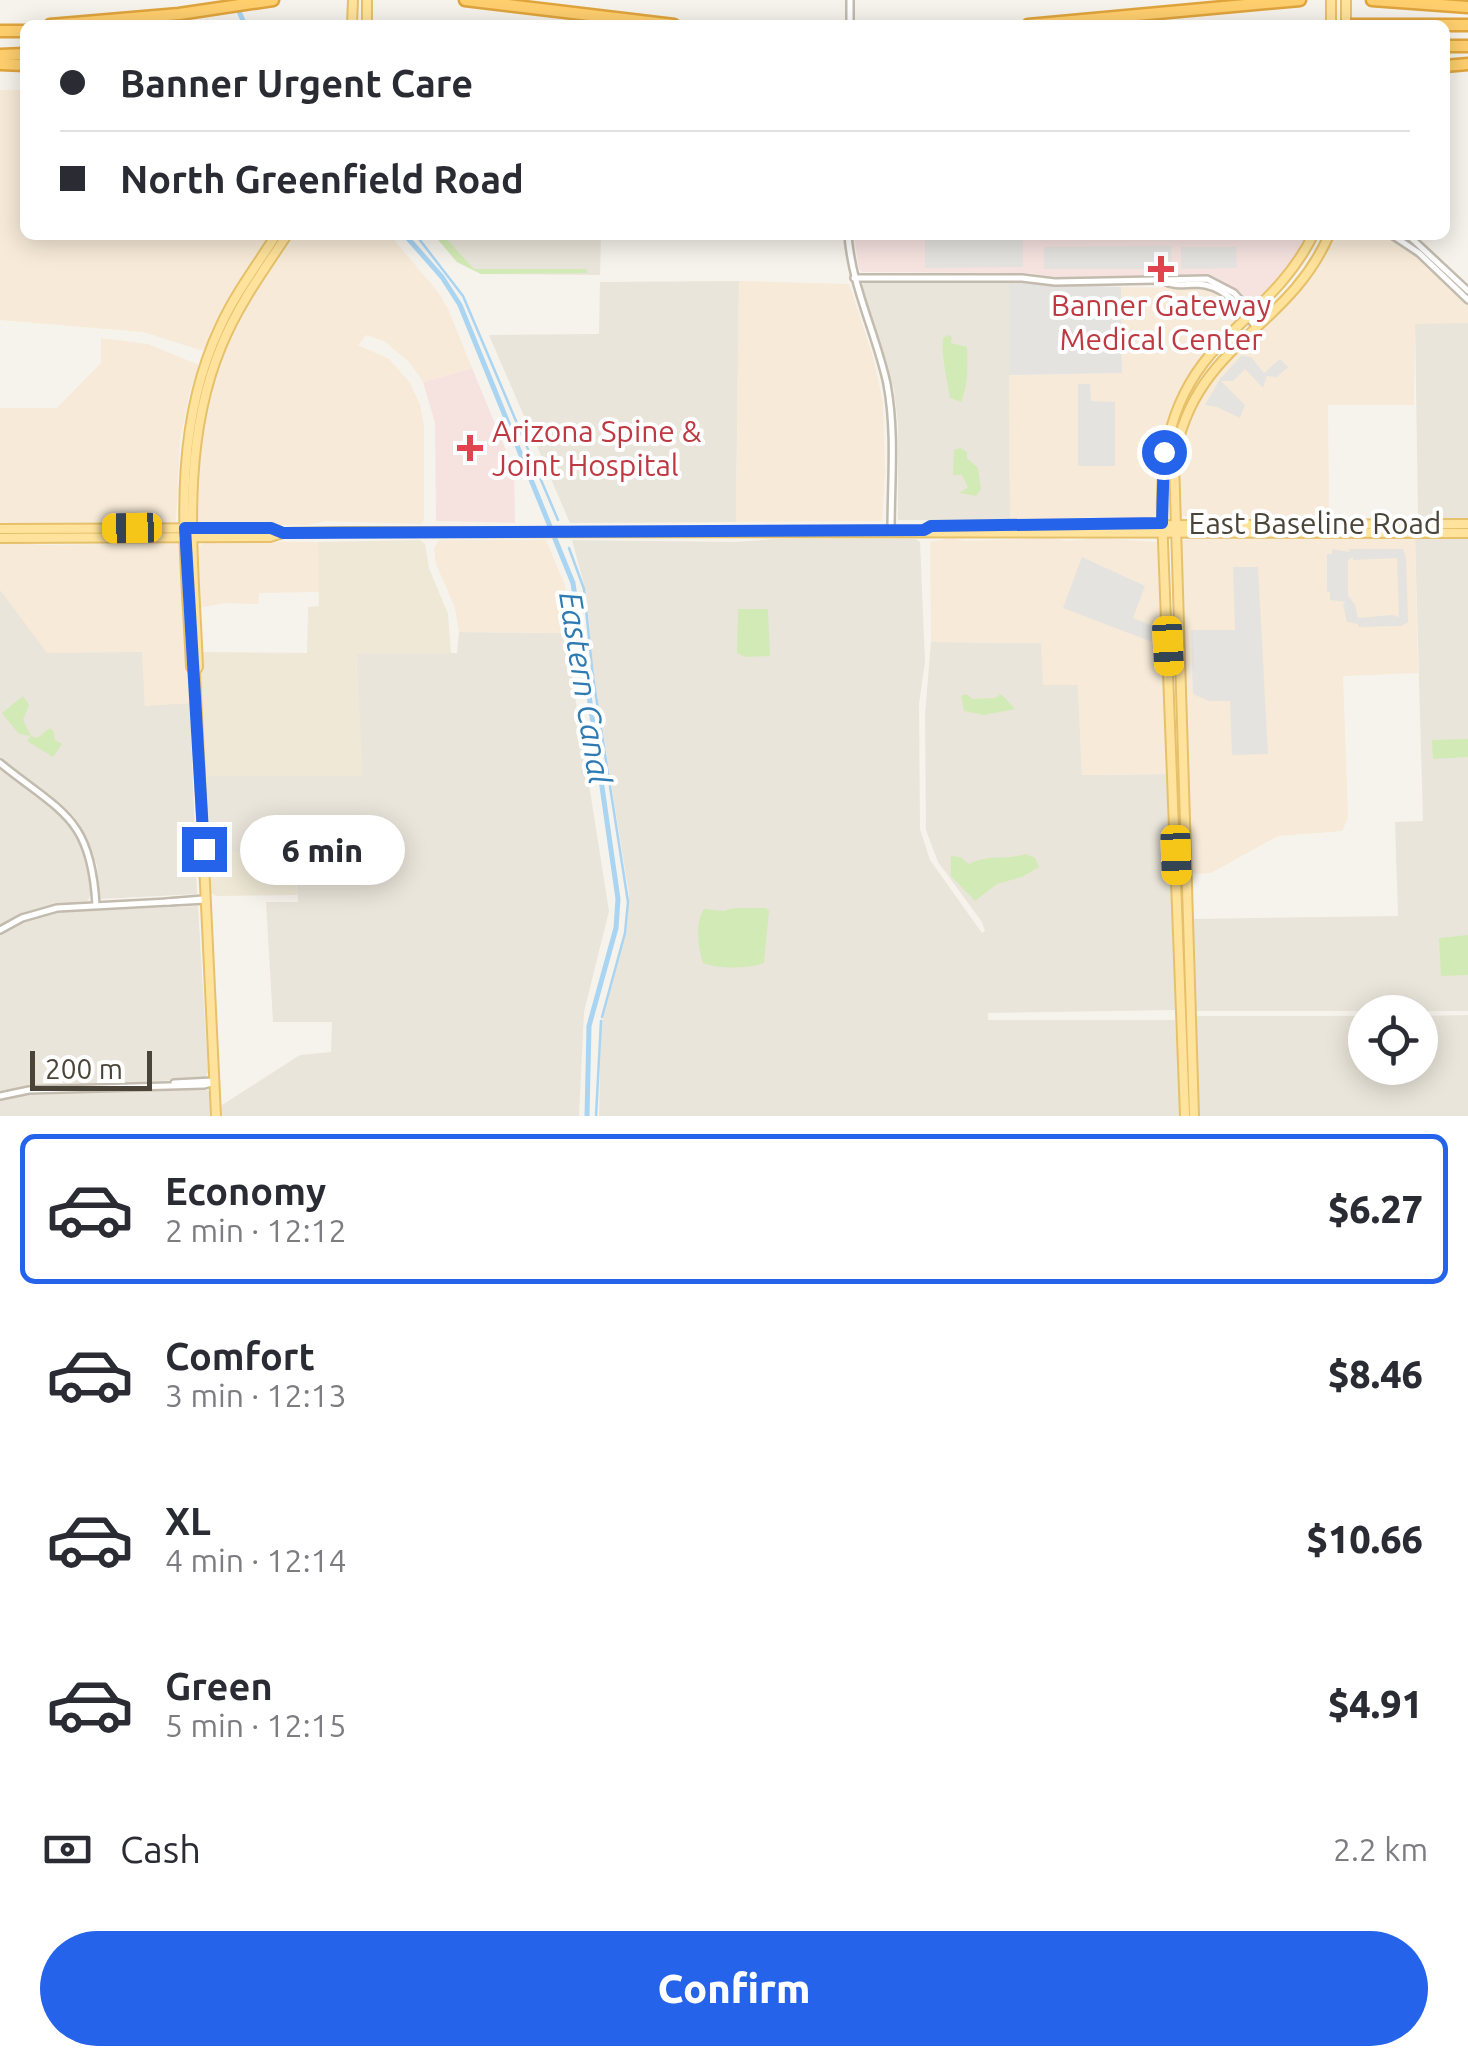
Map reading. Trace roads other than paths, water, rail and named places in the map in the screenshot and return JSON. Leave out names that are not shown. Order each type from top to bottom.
[{"type":"highway","points":[[102,20],[273,0]]},
{"type":"highway","points":[[465,0],[632,20]]},
{"type":"highway","points":[[1082,20],[1300,0]]},
{"type":"highway","points":[[1372,0],[1468,8]]},
{"type":"main road","points":[[216,1116],[195,672],[198,667],[184,458],[193,405],[220,328],[275,240]]},
{"type":"main road","points":[[190,533],[199,420],[210,376],[252,279],[283,240]]},
{"type":"main road","points":[[1173,646],[1162,534],[1162,468],[1175,428],[1198,370],[1286,280],[1309,240]]},
{"type":"main road","points":[[1185,1116],[1173,646],[1175,428],[1206,378],[1304,280],[1326,240]]},
{"type":"main road","name":"East Baseline Road","points":[[1048,530],[1162,523],[1286,529]]},
{"type":"main road","name":"East Baseline Road","points":[[0,529],[270,537],[283,533],[891,531],[924,530],[931,526],[1174,534],[1468,524]]},
{"type":"main road","name":"East Baseline Road","points":[[1412,528],[1468,533]]},
{"type":"main road","name":"East Baseline Road","points":[[0,538],[50,533]]},
{"type":"main road","points":[[1177,766],[1194,1116]]},
{"type":"street","points":[[849,240],[854,278],[892,422],[891,531]]},
{"type":"street","points":[[1400,240],[1430,258],[1468,291]]},
{"type":"street","points":[[1413,240],[1468,300]]},
{"type":"street","points":[[854,278],[1164,281],[1171,285],[1205,285],[1218,288],[1258,325]]},
{"type":"street","points":[[0,763],[54,802],[74,824],[92,861],[96,906]]},
{"type":"street","points":[[0,930],[46,911],[206,900]]},
{"type":"street","points":[[0,1096],[28,1090],[215,1082]]},
{"type":"waterway","name":"Eastern Canal","points":[[234,0],[243,20]]},
{"type":"waterway","name":"Eastern Canal","points":[[409,240],[460,305],[573,583],[618,899],[616,928],[589,1026],[587,1116]]},
{"type":"waterway","points":[[420,240],[463,296],[558,520]]},
{"type":"waterway","points":[[569,548],[584,589],[593,677],[628,902],[625,933],[602,1017]]},
{"type":"waterway","points":[[596,1116],[601,1021]]},
{"type":"place","name":"Banner Gateway Medical Center","points":[[1161,269]]},
{"type":"place","name":"Arizona Spine & Joint Hospital","points":[[470,448]]}]
